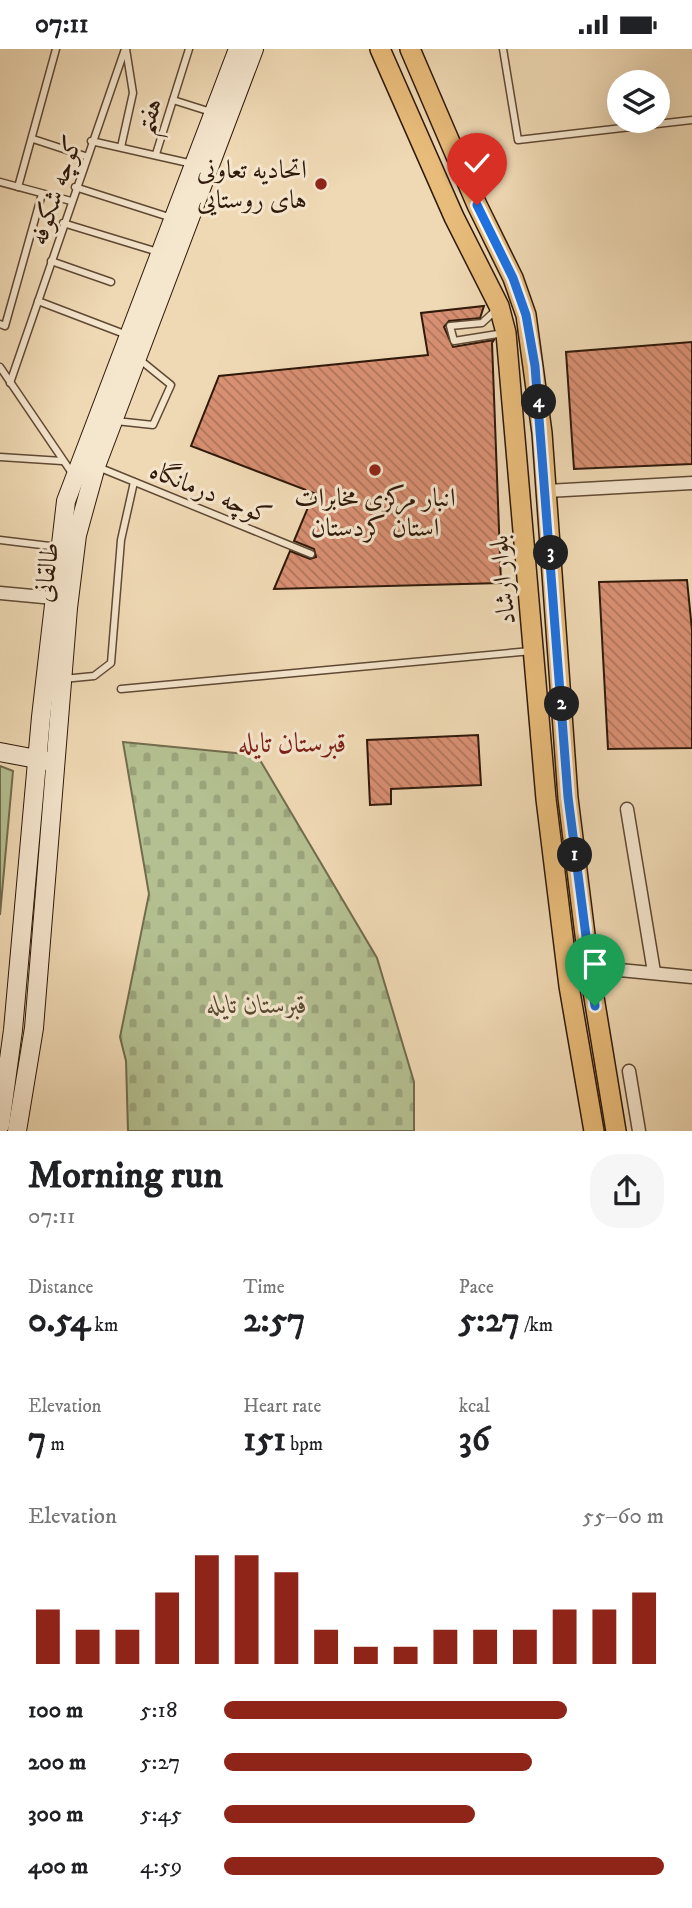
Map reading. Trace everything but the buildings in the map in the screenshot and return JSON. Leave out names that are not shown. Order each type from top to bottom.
[{"type":"main road","name":"طالقانی","points":[[0,1125],[45,761],[62,679],[77,535],[96,466],[138,358],[203,158],[214,113],[238,49]]},
{"type":"main road","name":"طالقانی","points":[[17,1131],[34,1028],[54,598],[66,501],[174,219],[254,49]]},
{"type":"main road","points":[[384,57],[413,50]]},
{"type":"main road","name":"بلوار ارشاد","points":[[413,50],[477,205],[513,278],[526,315],[535,366],[547,491],[568,797],[589,967],[616,1131]]},
{"type":"main road","name":"بلوار ارشاد","points":[[384,57],[454,217],[499,306],[506,333],[559,910],[594,1131]]},
{"type":"main road","points":[[533,642],[557,632]]},
{"type":"main road","points":[[0,752],[45,761]]},
{"type":"street","points":[[547,491],[692,483]]},
{"type":"street","points":[[0,593],[54,598]]},
{"type":"street","points":[[627,809],[654,972]]},
{"type":"street","points":[[589,967],[692,977]]},
{"type":"street","points":[[629,1071],[639,1131]]},
{"type":"lane","points":[[18,187],[56,49]]},
{"type":"lane","points":[[121,147],[133,93],[125,49]]},
{"type":"lane","name":"کوچه شکوفه","points":[[10,383],[85,156],[125,49]]},
{"type":"lane","name":"هفتم","points":[[156,154],[189,49]]},
{"type":"lane","points":[[503,49],[519,140],[692,120]]},
{"type":"lane","points":[[173,100],[214,113]]},
{"type":"lane","points":[[33,139],[85,156]]},
{"type":"lane","points":[[91,141],[156,154],[203,158]]},
{"type":"lane","points":[[0,182],[71,201]]},
{"type":"lane","points":[[75,187],[174,219]]},
{"type":"lane","points":[[0,324],[5,326],[42,194]]},
{"type":"lane","points":[[63,223],[160,253]]},
{"type":"lane","points":[[51,261],[111,282]]},
{"type":"lane","points":[[38,301],[128,335]]},
{"type":"lane","points":[[499,306],[482,323],[450,326],[454,341],[506,333]]},
{"type":"lane","points":[[114,421],[153,425],[171,385],[138,358]]},
{"type":"lane","points":[[0,367],[75,477]]},
{"type":"lane","points":[[0,457],[62,461]]},
{"type":"lane","name":"کوچه درمانگاه","points":[[96,466],[311,554]]},
{"type":"lane","points":[[62,679],[93,676],[111,663],[121,540],[134,482]]},
{"type":"lane","points":[[0,540],[60,547]]},
{"type":"lane","points":[[121,689],[533,642]]},
{"type":"green space","name":"قبرستان تایله","points":[[123,742],[257,755],[377,958],[414,1082],[414,1131],[128,1131],[126,1061],[120,1037],[149,894]]},
{"type":"green space","points":[[0,766],[13,771],[0,915]]},
{"type":"place","name":"اتحادیه تعاونی های روستایی","points":[[321,184]]},
{"type":"place","name":"انبار مرکزی مخابرات استان کردستان","points":[[375,470]]},
{"type":"district","name":"قبرستان تایله","points":[[292,742]]},
{"type":"route","points":[[477,205],[513,278],[526,315],[535,366],[547,491],[568,797],[595,1006]]}]
